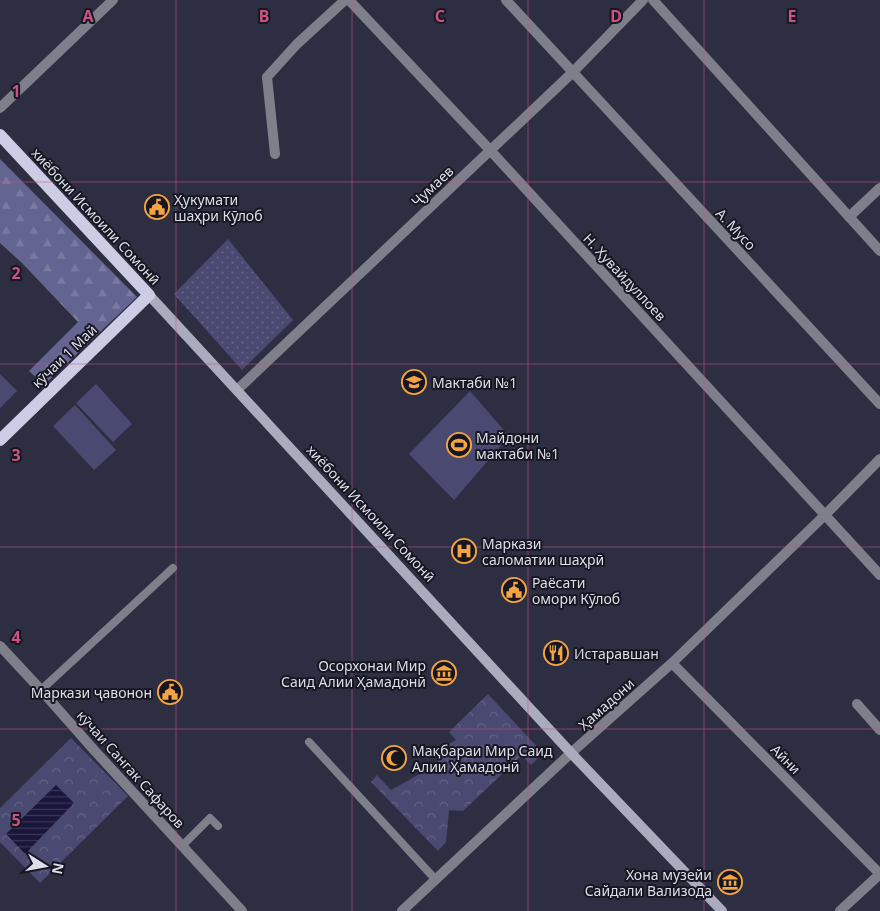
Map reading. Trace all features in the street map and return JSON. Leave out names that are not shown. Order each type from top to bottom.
[{"type":"main road","name":"хиёбони Исмоили Сомонӣ","points":[[0,135],[572,753],[722,911]]},
{"type":"main road","name":"кӯчаи 1 Май","points":[[0,440],[149,295]]},
{"type":"street","points":[[0,108],[113,0]]},
{"type":"street","points":[[275,154],[267,77],[298,44],[345,0]]},
{"type":"street","name":"Н. Ҳувайдуллоев","points":[[349,0],[490,150],[880,575]]},
{"type":"street","name":"А. Мусо","points":[[506,0],[880,404]]},
{"type":"street","name":"Ҷумаев","points":[[237,390],[572,73],[643,0]]},
{"type":"street","points":[[653,0],[880,251]]},
{"type":"street","points":[[849,217],[880,188]]},
{"type":"street","name":"Ҳамадони","points":[[402,911],[672,663],[880,459]]},
{"type":"street","points":[[41,690],[173,568]]},
{"type":"street","name":"кӯчаи Сангак Сафаров","points":[[0,646],[242,911]]},
{"type":"street","name":"Айни","points":[[672,663],[880,874]]},
{"type":"street","points":[[857,704],[880,730]]},
{"type":"street","points":[[309,742],[436,880]]},
{"type":"street","points":[[182,846],[210,818],[218,826]]},
{"type":"street","points":[[840,911],[880,874]]},
{"type":"green space","points":[[0,159],[137,297],[44,385],[29,371],[78,322],[22,263],[0,243]]},
{"type":"green space","points":[[228,239],[293,320],[242,370],[174,294]]},
{"type":"green space","points":[[0,374],[17,391],[0,408]]},
{"type":"green space","points":[[96,384],[132,424],[113,442],[76,403]]},
{"type":"green space","name":"Майдони мактаби №1","points":[[470,391],[509,436],[454,500],[409,454]]},
{"type":"green space","points":[[75,405],[116,450],[94,470],[53,426]]},
{"type":"green space","points":[[488,694],[543,753],[531,765],[522,755],[463,811],[449,810],[446,842],[438,851],[371,782],[377,775],[391,790],[438,764],[440,749],[456,740],[449,732]]},
{"type":"green space","points":[[71,738],[128,796],[40,883],[0,842],[0,808]]},
{"type":"shaded area","points":[[56,785],[74,803],[25,854],[6,834]]},
{"type":"place","name":"Ҳукумати шаҳри Кӯлоб","points":[[157,207]]},
{"type":"place","name":"Мактаби №1","points":[[414,382]]},
{"type":"place","name":"Майдони мактаби №1","points":[[459,445]]},
{"type":"place","name":"Маркази саломатии шаҳрӣ","points":[[464,551]]},
{"type":"place","name":"Раёсати омори Кӯлоб","points":[[514,590]]},
{"type":"place","name":"Истаравшан","points":[[556,653]]},
{"type":"place","name":"Осорхонаи Мир Саид Алии Ҳамадонӣ","points":[[444,673]]},
{"type":"place","name":"Маркази ҷавонон","points":[[170,692]]},
{"type":"place","name":"Мақбараи Мир Саид Алии Ҳамадонӣ","points":[[394,758]]},
{"type":"place","name":"Хона музейи Сайдали Вализода","points":[[730,882]]}]
